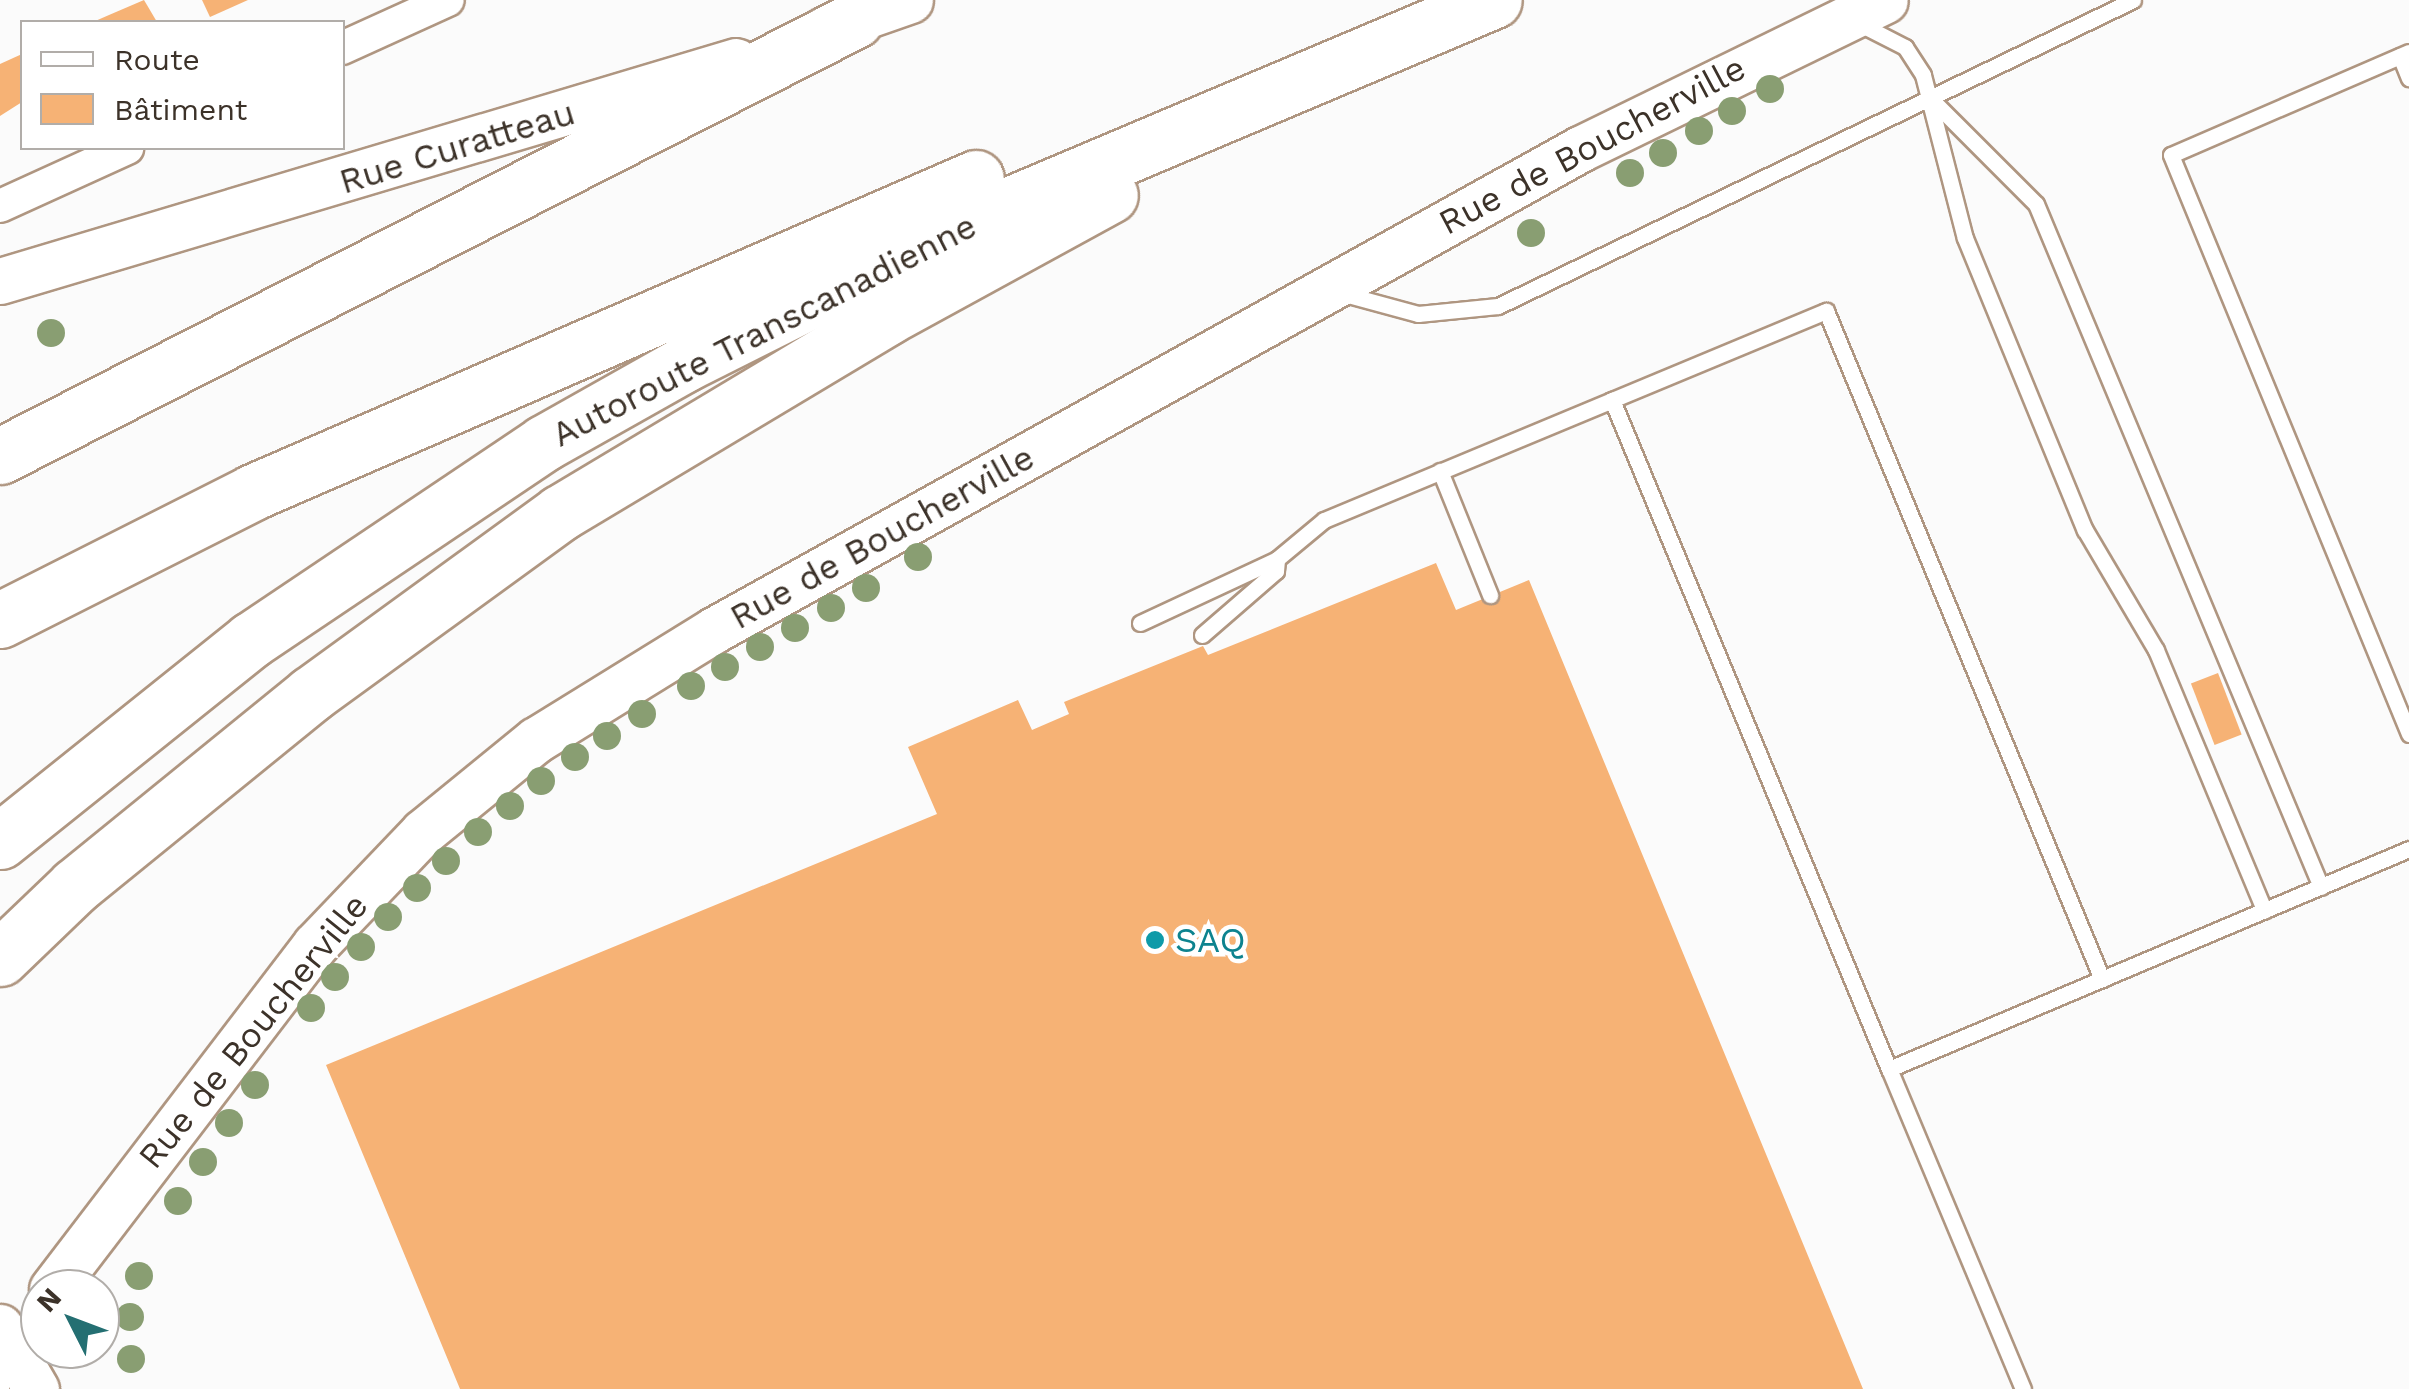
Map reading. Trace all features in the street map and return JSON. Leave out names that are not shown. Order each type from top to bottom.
[{"type":"highway","name":"Autoroute Transcanadienne","points":[[0,620],[140,546],[501,382],[1402,17],[1494,0]]},
{"type":"highway","points":[[0,958],[75,886],[311,694],[560,513],[886,317],[1402,17]]},
{"type":"highway","name":"Autoroute Transcanadienne","points":[[0,841],[251,640],[544,443],[952,229],[1402,17]]},
{"type":"highway","points":[[0,456],[854,20]]},
{"type":"main road","name":"Rue Curatteau","points":[[0,281],[910,0]]},
{"type":"main road","name":"Rue de Boucherville","points":[[67,1269],[315,945],[423,832],[494,770],[630,678],[1329,288],[1678,96],[1865,8]]},
{"type":"main road","points":[[4,1333],[36,1389]]},
{"type":"main road","points":[[4,1333],[58,1389]]},
{"type":"street","points":[[345,47],[448,0]]},
{"type":"street","points":[[0,206],[123,150]]},
{"type":"lane","points":[[1329,288],[1418,314],[1498,306],[1934,102],[2134,0]]},
{"type":"lane","points":[[1865,8],[1905,46],[1934,102],[1965,238],[2085,530],[2156,650],[2264,910]]},
{"type":"lane","points":[[2409,78],[2404,54],[2171,154],[2409,734]]},
{"type":"lane","points":[[1934,102],[2036,204],[2321,887]]},
{"type":"lane","points":[[1140,623],[1276,559],[1324,520],[1826,311],[2102,979]]},
{"type":"lane","points":[[1612,400],[2023,1389]]},
{"type":"lane","points":[[1440,471],[1490,595]]},
{"type":"lane","points":[[1202,635],[1276,571],[1276,559]]},
{"type":"lane","points":[[1889,1069],[2409,849]]},
{"type":"lane","points":[[1,1389],[4,1333]]},
{"type":"building","points":[[144,0],[156,20],[98,20]]},
{"type":"building","points":[[202,0],[248,0],[210,17]]},
{"type":"building","points":[[20,55],[20,103],[0,116],[0,64]]},
{"type":"building","name":"SAQ","points":[[1436,563],[1456,610],[1529,580],[1863,1389],[460,1389],[326,1065],[937,814],[908,747],[1018,700],[1032,730],[1069,714],[1064,702],[1203,646],[1208,655]]},
{"type":"building","points":[[2218,673],[2242,735],[2215,745],[2191,683]]},
{"type":"place","name":"SAQ","points":[[1155,940]]}]
